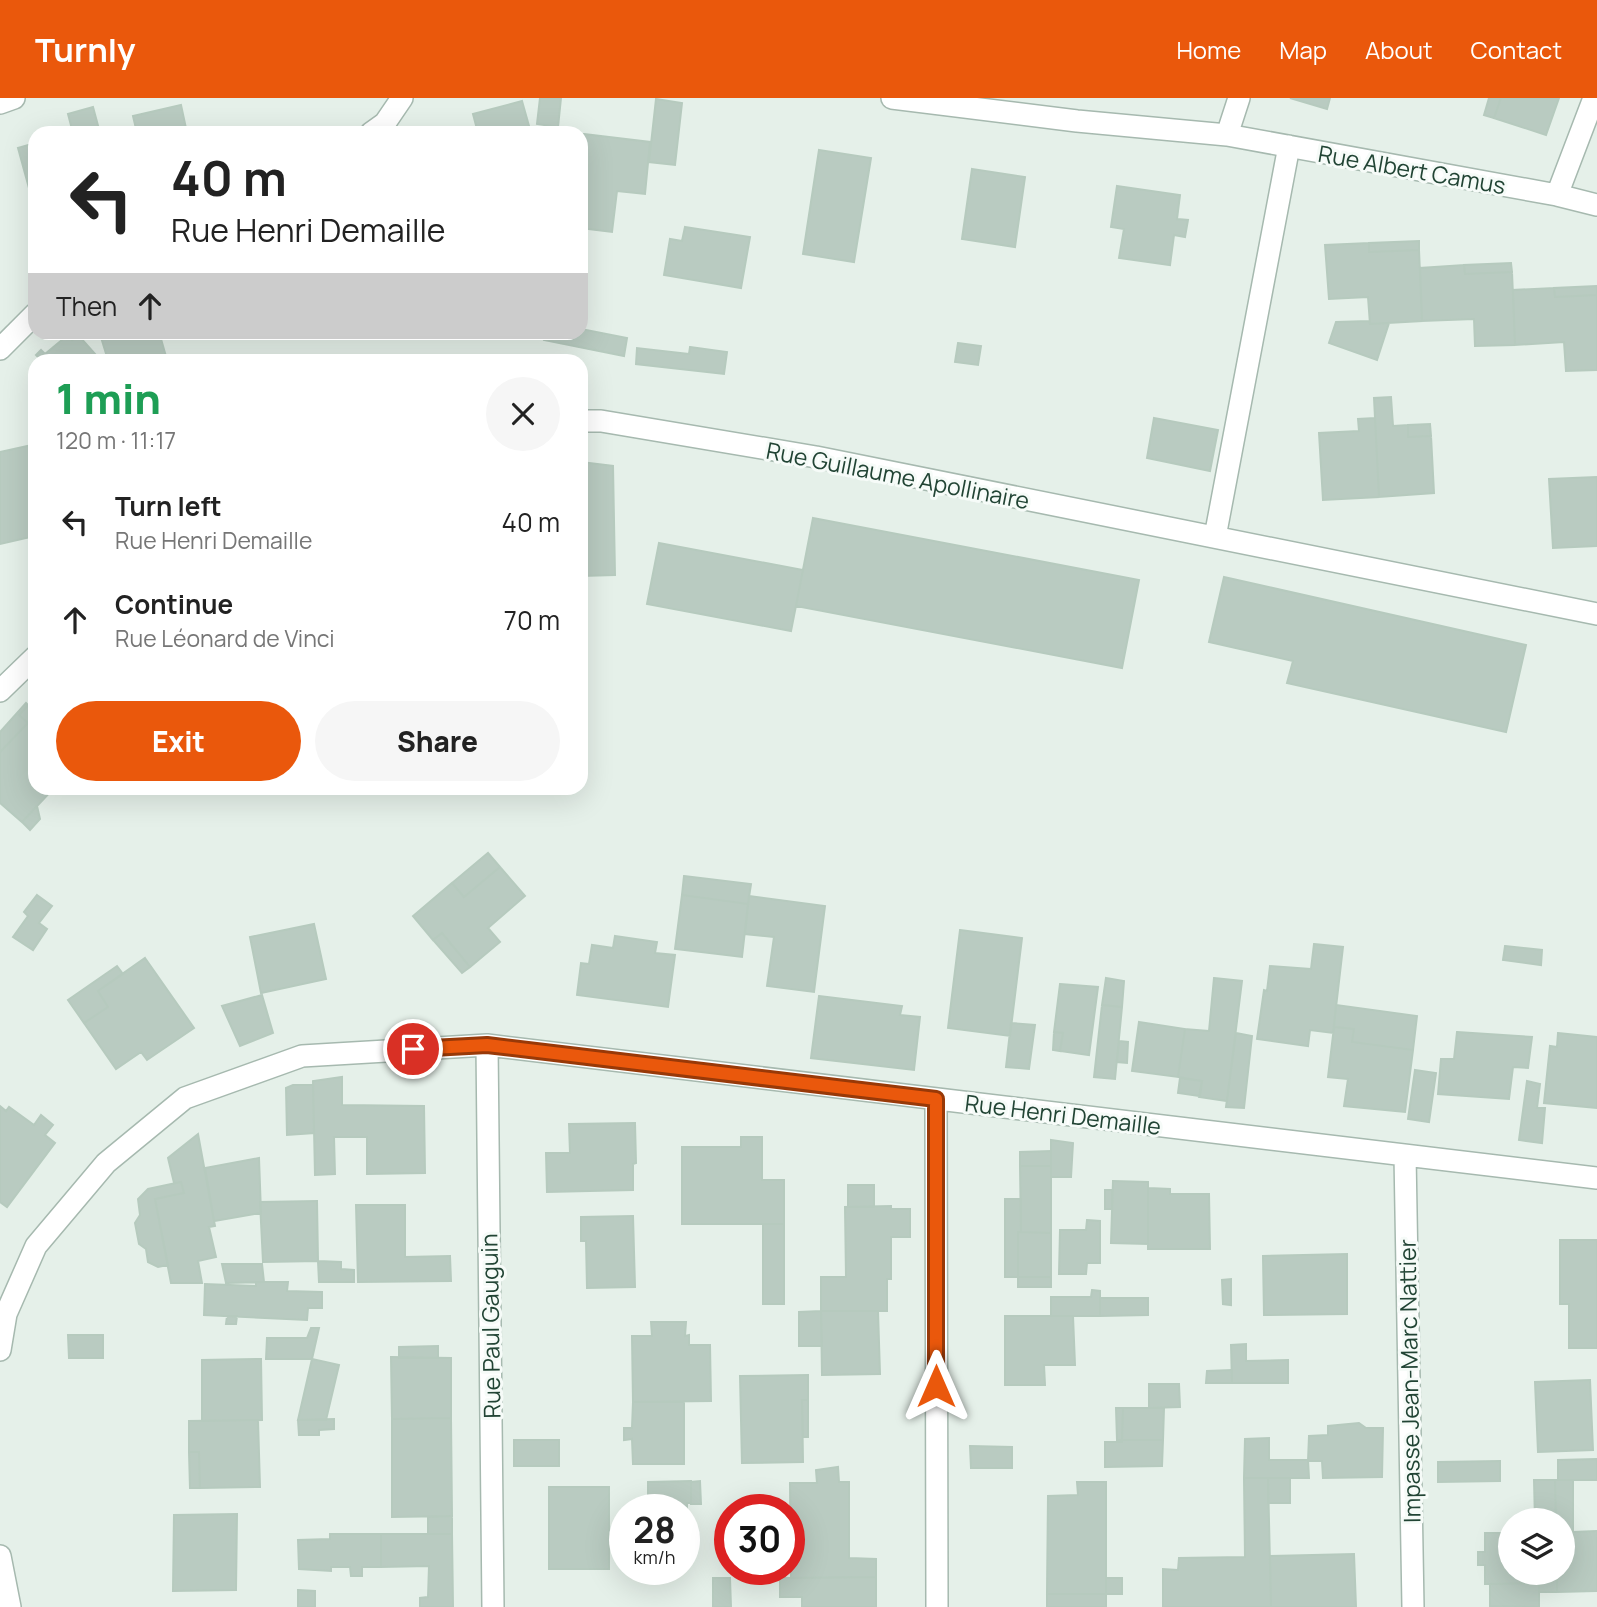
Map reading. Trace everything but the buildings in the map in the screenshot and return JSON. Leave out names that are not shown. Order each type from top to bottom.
[{"type":"street","points":[[0,103],[14,98]]},
{"type":"street","points":[[381,126],[402,98]]},
{"type":"street","name":"Rue Albert Camus","points":[[892,98],[1077,121],[1227,135],[1557,195],[1597,205]]},
{"type":"street","points":[[1227,135],[1239,98]]},
{"type":"street","points":[[1557,195],[1594,98]]},
{"type":"street","points":[[1215,537],[1289,146]]},
{"type":"street","points":[[0,349],[28,321]]},
{"type":"street","name":"Rue Guillaume Apollinaire","points":[[588,421],[816,457],[1597,614]]},
{"type":"street","points":[[0,691],[28,664]]},
{"type":"street","name":"Rue Henri Demaille","points":[[0,1350],[6,1314],[36,1246],[106,1163],[186,1098],[302,1056],[487,1045],[1597,1178]]},
{"type":"street","name":"Rue Paul Gauguin","points":[[487,1045],[493,1607]]},
{"type":"street","points":[[936,1099],[937,1607]]},
{"type":"street","name":"Impasse Jean-Marc Nattier","points":[[1405,1155],[1413,1607]]},
{"type":"street","points":[[0,1556],[9,1607]]},
{"type":"route","points":[[413,1049],[487,1045],[936,1099],[936,1386]]}]
